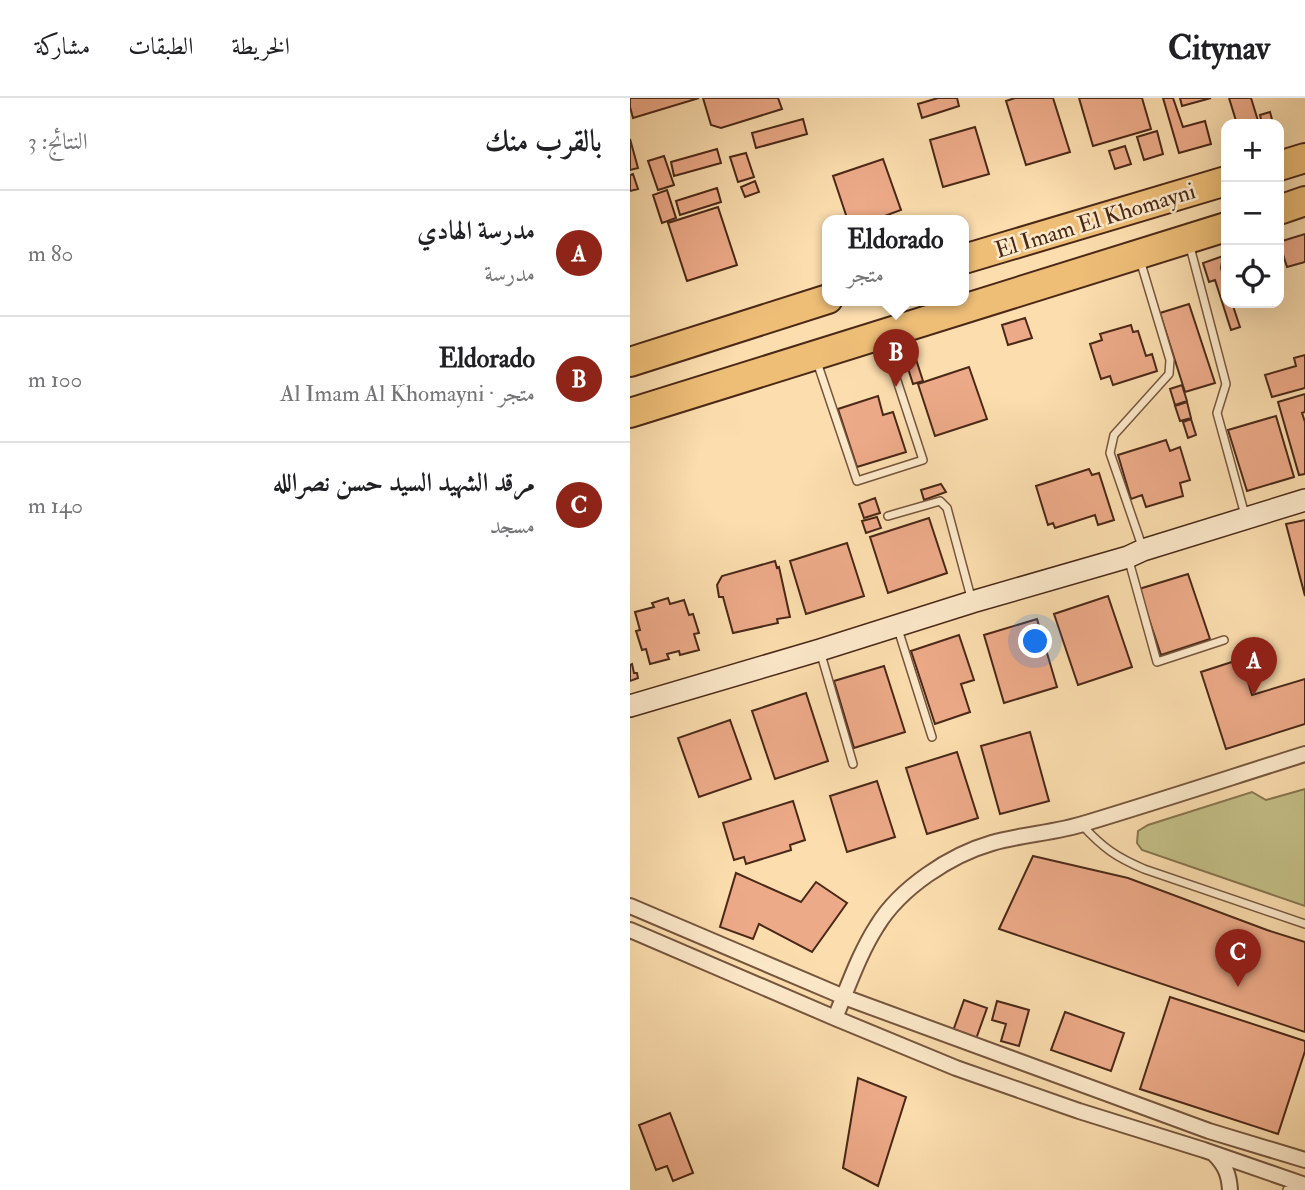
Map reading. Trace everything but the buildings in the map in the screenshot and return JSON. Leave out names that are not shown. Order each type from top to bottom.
[{"type":"highway","points":[[1284,164],[1305,158]]},
{"type":"highway","name":"El Imam El Khomayni","points":[[969,258],[1223,182]]},
{"type":"highway","points":[[1284,208],[1305,201]]},
{"type":"highway","points":[[630,388],[643,409],[1221,229]]},
{"type":"highway","points":[[634,362],[822,301]]},
{"type":"street","points":[[630,706],[1305,500]]},
{"type":"street","points":[[835,1018],[877,924],[916,884],[939,867],[989,844],[1082,825],[1305,754]]},
{"type":"street","points":[[630,906],[844,997],[1209,1131],[1305,1160]]},
{"type":"street","points":[[630,930],[956,1068],[1079,1111],[1209,1151],[1305,1187]]},
{"type":"street","points":[[1209,1131],[1209,1151],[1223,1163],[1229,1176],[1230,1190]]},
{"type":"lane","points":[[1188,240],[1226,384],[1217,413],[1246,519]]},
{"type":"lane","points":[[1138,255],[1170,359],[1170,367],[1168,374],[1114,435],[1110,453],[1135,554],[1157,662],[1224,640]]},
{"type":"lane","points":[[815,355],[857,481],[923,460],[882,333]]},
{"type":"lane","points":[[888,516],[940,502],[947,508],[972,602]]},
{"type":"lane","points":[[897,626],[932,737]]},
{"type":"lane","points":[[820,650],[853,764]]},
{"type":"lane","points":[[1082,825],[1099,844],[1121,859],[1305,924]]},
{"type":"lane","points":[[1287,1190],[1305,1187]]},
{"type":"shaded area","points":[[1305,789],[1305,906],[1142,850],[1137,843],[1138,831],[1148,825],[1252,792],[1266,800]]},
{"type":"place","name":"Eldorado","points":[[896,387]]},
{"type":"place","name":"مدرسة الهادي","points":[[1254,695]]},
{"type":"place","name":"مرقد الشهيد السيد حسن نصرالله","points":[[1238,987]]}]
